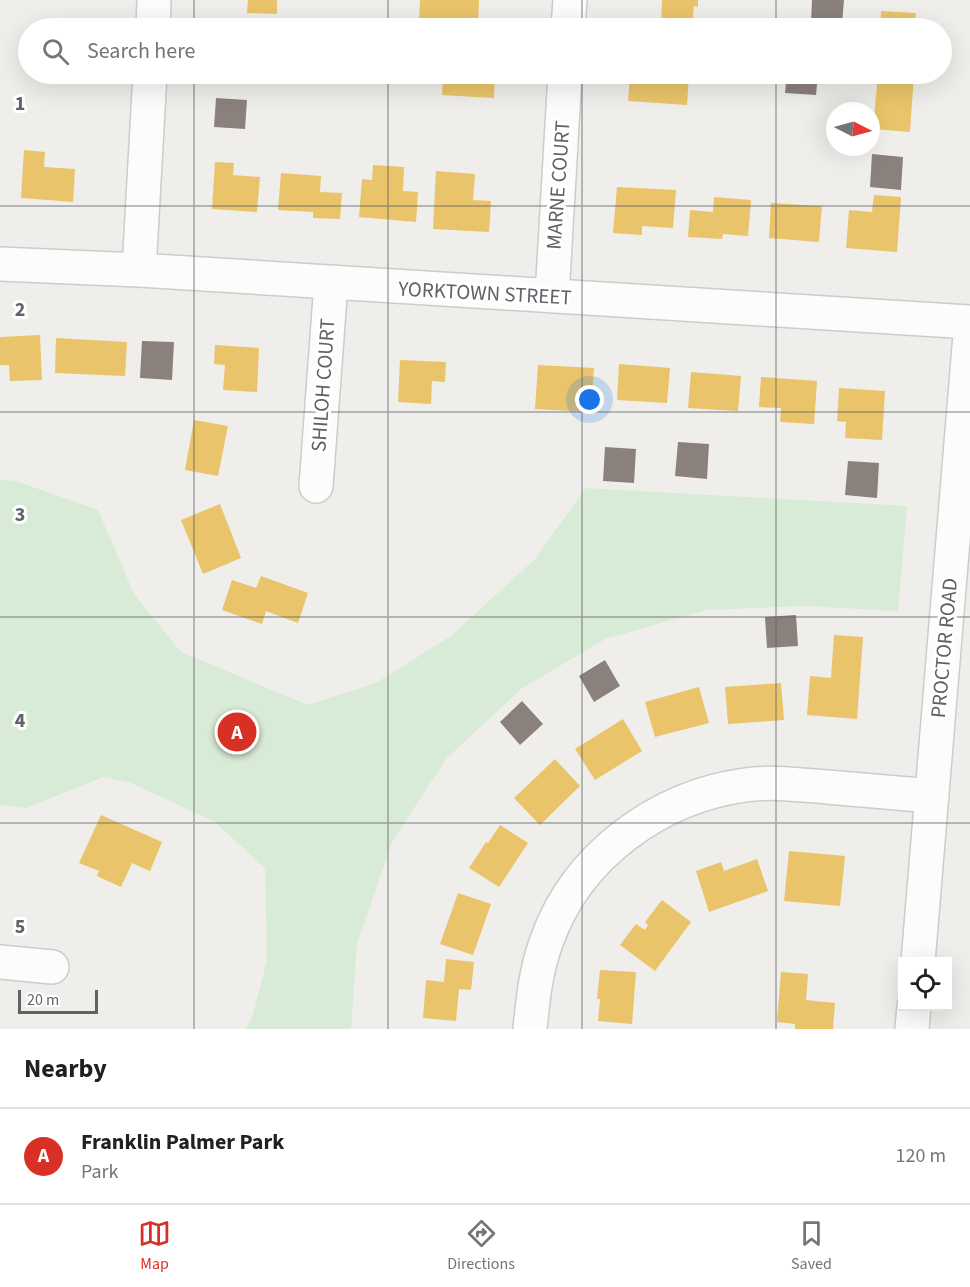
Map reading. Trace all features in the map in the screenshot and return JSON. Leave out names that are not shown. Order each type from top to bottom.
[{"type":"street","points":[[153,18],[154,0]]},
{"type":"street","points":[[569,18],[570,0]]},
{"type":"street","points":[[139,270],[149,84]]},
{"type":"street","name":"MARNE COURT","points":[[552,296],[564,84]]},
{"type":"street","name":"YORKTOWN STREET","points":[[0,264],[139,270],[970,322]]},
{"type":"street","name":"SHILOH COURT","points":[[316,486],[330,283]]},
{"type":"street","name":"PROCTOR ROAD","points":[[918,957],[970,335]]},
{"type":"street","points":[[530,1029],[539,964],[550,931],[572,892],[599,858],[633,829],[670,807],[712,791],[747,785],[782,783],[932,796]]},
{"type":"street","points":[[0,962],[52,967]]},
{"type":"street","points":[[912,1029],[914,1011]]},
{"type":"green space","points":[[0,480],[16,481],[98,510],[134,594],[181,652],[308,705],[376,683],[451,636],[535,559],[586,488],[907,506],[898,611],[806,606],[706,610],[605,639],[521,689],[446,759],[392,842],[357,944],[351,1029],[246,1029],[253,1015],[267,960],[265,868],[215,822],[131,783],[103,777],[26,808],[0,805]]},
{"type":"building: Homes","points":[[248,0],[277,0],[277,14],[247,13]]},
{"type":"building: Homes","points":[[420,0],[479,0],[478,18],[419,18]]},
{"type":"building: Homes","points":[[662,0],[698,0],[698,7],[694,6],[693,18],[661,18]]},
{"type":"building: Homes","points":[[881,11],[916,13],[915,18],[881,18]]},
{"type":"building: Homes","points":[[443,84],[495,84],[494,98],[442,95]]},
{"type":"building: Homes","points":[[629,84],[688,84],[687,105],[628,101]]},
{"type":"building: Homes","points":[[877,84],[913,84],[910,132],[880,130],[880,102],[875,102]]},
{"type":"building: Homes","points":[[24,150],[45,152],[44,167],[75,169],[73,202],[21,198]]},
{"type":"building: Homes","points":[[215,162],[234,163],[233,175],[260,177],[257,212],[212,209]]},
{"type":"building: Homes","points":[[373,165],[404,167],[403,191],[418,192],[416,222],[359,217],[362,179],[372,180]]},
{"type":"building: Homes","points":[[436,171],[475,174],[473,200],[491,201],[489,232],[433,229]]},
{"type":"building: Homes","points":[[281,173],[321,176],[320,192],[342,193],[340,219],[313,218],[313,212],[278,210]]},
{"type":"building: Homes","points":[[617,187],[676,190],[673,228],[642,226],[642,235],[613,233]]},
{"type":"building: Homes","points":[[874,195],[901,197],[897,252],[846,248],[849,210],[872,212]]},
{"type":"building: Homes","points":[[714,197],[751,200],[748,236],[723,234],[722,239],[688,237],[690,210],[713,212]]},
{"type":"building: Homes","points":[[771,203],[822,206],[819,242],[769,238]]},
{"type":"building: Homes","points":[[40,335],[42,380],[10,381],[9,365],[0,365],[0,337]]},
{"type":"building: Homes","points":[[56,338],[127,342],[125,376],[55,373]]},
{"type":"building: Homes","points":[[215,345],[259,348],[257,392],[223,390],[225,365],[214,364]]},
{"type":"building: Homes","points":[[400,360],[446,362],[445,382],[432,381],[431,404],[398,402]]},
{"type":"building: Homes","points":[[619,364],[670,368],[667,403],[617,400]]},
{"type":"building: Homes","points":[[538,365],[594,368],[591,412],[535,409]]},
{"type":"building: Homes","points":[[691,372],[741,376],[738,411],[688,408]]},
{"type":"building: Homes","points":[[761,377],[817,381],[814,424],[780,422],[781,408],[759,407]]},
{"type":"building: Homes","points":[[839,388],[885,391],[882,440],[845,438],[846,422],[837,421]]},
{"type":"building: Homes","points":[[194,420],[228,426],[218,476],[185,470]]},
{"type":"building: Homes","points":[[220,504],[241,558],[203,574],[181,520]]},
{"type":"building: Homes","points":[[261,576],[308,593],[298,623],[266,611],[262,624],[222,610],[232,580],[256,588]]},
{"type":"building: Homes","points":[[834,635],[863,637],[857,719],[807,715],[810,676],[831,678]]},
{"type":"building: Homes","points":[[781,683],[784,720],[728,724],[725,687]]},
{"type":"building: Homes","points":[[699,687],[709,723],[655,737],[645,702]]},
{"type":"building: Homes","points":[[623,719],[642,751],[595,780],[575,749]]},
{"type":"building: Homes","points":[[555,759],[580,786],[540,825],[514,798]]},
{"type":"building: Homes","points":[[101,815],[162,842],[150,871],[132,863],[121,887],[97,876],[99,871],[79,863]]},
{"type":"building: Homes","points":[[500,825],[528,843],[499,887],[469,868]]},
{"type":"building: Homes","points":[[789,851],[845,856],[840,906],[784,901]]},
{"type":"building: Homes","points":[[757,859],[768,891],[709,912],[696,871],[721,862],[724,871]]},
{"type":"building: Homes","points":[[458,893],[491,904],[473,955],[440,944]]},
{"type":"building: Homes","points":[[662,900],[691,922],[655,971],[620,945],[636,924],[645,930],[648,925],[645,922]]},
{"type":"building: Homes","points":[[446,959],[474,962],[471,990],[459,989],[456,1021],[423,1018],[426,980],[444,982]]},
{"type":"building: Homes","points":[[600,970],[636,972],[632,1024],[598,1021],[600,999],[597,999]]},
{"type":"building: Homes","points":[[781,972],[808,974],[806,1000],[835,1003],[833,1029],[795,1029],[795,1024],[777,1022]]},
{"type":"building: Industry","points":[[812,0],[844,0],[842,18],[811,18]]},
{"type":"building: Industry","points":[[786,84],[817,84],[816,95],[785,93]]},
{"type":"building: Industry","points":[[216,98],[247,100],[245,129],[214,127]]},
{"type":"building: Industry","points":[[872,156],[903,157],[901,190],[870,187]]},
{"type":"building: Industry","points":[[142,341],[174,342],[172,380],[140,378]]},
{"type":"building: Industry","points":[[678,442],[709,444],[707,479],[675,476]]},
{"type":"building: Industry","points":[[605,447],[636,449],[634,483],[603,481]]},
{"type":"building: Industry","points":[[848,461],[879,463],[877,498],[845,495]]},
{"type":"building: Industry","points":[[796,615],[798,646],[767,648],[765,617]]},
{"type":"building: Industry","points":[[605,660],[620,686],[594,702],[579,676]]},
{"type":"building: Industry","points":[[522,701],[543,724],[520,745],[500,722]]},
{"type":"place","name":"Franklin Palmer Park","points":[[237,732]]}]
